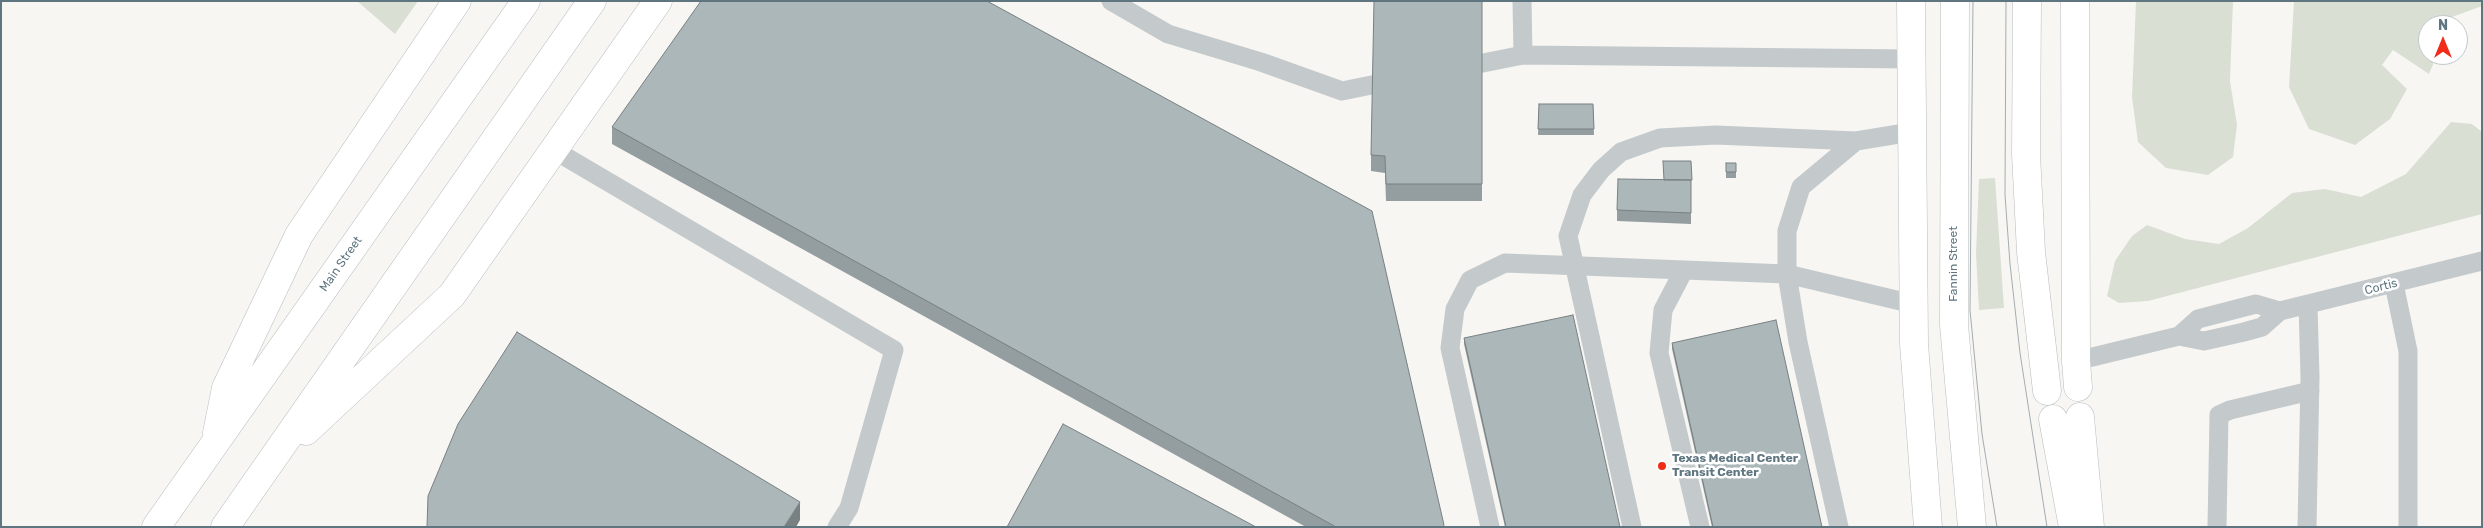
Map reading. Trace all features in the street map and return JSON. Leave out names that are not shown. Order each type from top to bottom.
[{"type":"main road","points":[[216,442],[226,388],[299,235],[457,1]]},
{"type":"main road","name":"Main Street","points":[[156,527],[526,1]]},
{"type":"main road","points":[[225,527],[592,1]]},
{"type":"main road","points":[[266,468],[452,295],[658,1]]},
{"type":"main road","points":[[1911,1],[1914,344],[1928,527]]},
{"type":"main road","name":"Fannin Street","points":[[1955,1],[1954,325],[1972,527]]},
{"type":"main road","points":[[2027,1],[2026,154],[2031,252],[2047,391]]},
{"type":"main road","points":[[2075,1],[2077,374]]},
{"type":"main road","points":[[2080,417],[2090,527]]},
{"type":"main road","points":[[2053,419],[2073,527]]},
{"type":"lane","points":[[1111,1],[1168,34],[1261,62],[1342,90],[1409,77]]},
{"type":"lane","points":[[1522,1],[1523,55]]},
{"type":"lane","points":[[1438,72],[1523,55],[1911,59]]},
{"type":"lane","points":[[1632,527],[1568,236],[1582,195],[1601,170],[1621,152],[1660,138],[1716,135],[1856,141],[1911,132]]},
{"type":"lane","points":[[1839,527],[1798,342],[1787,274],[1787,231],[1801,187],[1856,141]]},
{"type":"lane","points":[[554,150],[894,350],[849,508],[837,527]]},
{"type":"lane","name":"Cortis","points":[[2077,374],[2179,336],[2198,318],[2256,304],[2280,311],[2482,261]]},
{"type":"lane","points":[[1490,527],[1450,348],[1454,309],[1470,280],[1504,263],[1787,274],[1913,304]]},
{"type":"lane","points":[[1684,270],[1663,310],[1659,352],[1700,527]]},
{"type":"lane","points":[[2394,284],[2408,351],[2408,527]]},
{"type":"lane","points":[[2307,527],[2310,391],[2308,305]]},
{"type":"lane","points":[[2217,527],[2219,415],[2230,410],[2310,391]]},
{"type":"shaded area","points":[[357,1],[418,1],[395,34]]},
{"type":"shaded area","points":[[2136,1],[2233,1],[2230,81],[2237,125],[2233,157],[2208,175],[2166,168],[2138,142],[2132,97]]},
{"type":"shaded area","points":[[2294,1],[2482,1],[2482,6],[2457,15],[2418,15],[2418,65],[2433,65],[2429,74],[2393,50],[2382,65],[2407,89],[2390,119],[2355,145],[2309,129],[2289,87]]},
{"type":"shaded area","points":[[2451,122],[2472,124],[2482,132],[2482,214],[2148,301],[2119,303],[2107,296],[2115,261],[2132,236],[2147,225],[2185,239],[2219,244],[2248,228],[2292,193],[2325,189],[2361,197],[2406,174]]},
{"type":"shaded area","points":[[1995,178],[2004,308],[1979,310],[1976,254],[1979,179]]},
{"type":"building","points":[[701,1],[987,1],[1372,211],[1443,527],[1336,527],[612,127]]},
{"type":"building","points":[[1374,1],[1482,1],[1482,184],[1386,184],[1385,156],[1371,155]]},
{"type":"building","points":[[1539,104],[1593,104],[1594,129],[1538,129]]},
{"type":"building","points":[[1663,161],[1691,161],[1692,180],[1664,180]]},
{"type":"building","points":[[1726,163],[1736,163],[1736,172],[1726,172]]},
{"type":"building","points":[[1618,179],[1691,180],[1691,213],[1617,210]]},
{"type":"building","points":[[1573,315],[1620,527],[1506,527],[1464,338]]},
{"type":"building","points":[[1776,320],[1822,527],[1713,527],[1672,343]]},
{"type":"building","points":[[517,332],[800,502],[784,527],[427,527],[428,496],[458,424]]},
{"type":"building","points":[[1063,424],[1256,527],[1007,527]]},
{"type":"tram line","points":[[1973,1],[1970,310],[1982,434],[1997,527]]},
{"type":"tram line","points":[[2006,1],[2005,195],[2010,264],[2020,353],[2047,527]]},
{"type":"place","name":"Texas Medical Center Transit Center","points":[[1662,466]]}]
